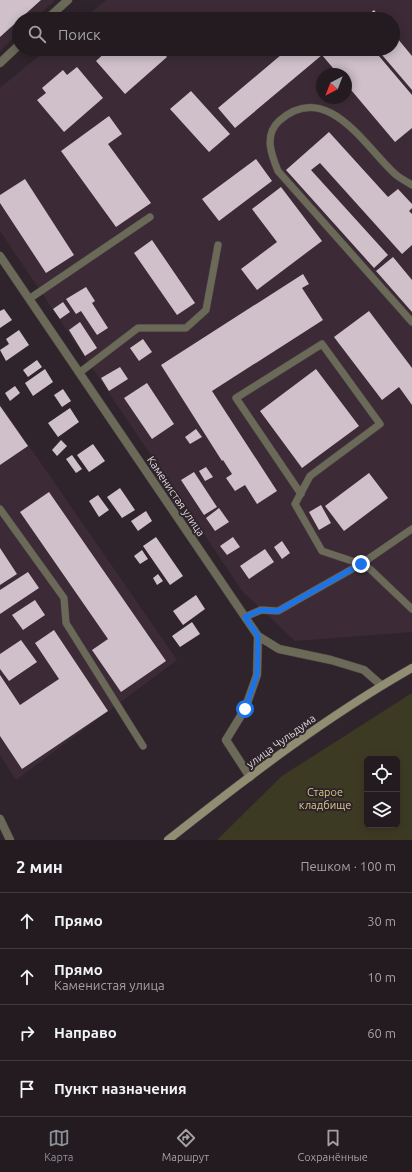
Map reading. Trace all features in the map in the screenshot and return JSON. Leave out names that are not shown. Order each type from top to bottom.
[{"type":"main road","name":"улица Чульдума","points":[[168,840],[250,777],[318,728],[382,685],[412,668]]},
{"type":"street","points":[[55,12],[68,0]]},
{"type":"street","points":[[0,63],[12,52]]},
{"type":"street","name":"Каменистая улица","points":[[0,256],[258,636],[279,648],[331,660],[364,670],[382,685]]},
{"type":"street","points":[[250,777],[226,740],[245,709],[257,675],[258,636]]},
{"type":"street","points":[[0,818],[10,838]]},
{"type":"lane","points":[[412,185],[395,175],[342,119],[328,110],[315,107],[300,108],[286,115],[274,125],[269,139],[272,157],[278,171],[412,322]]},
{"type":"lane","points":[[29,299],[150,217]]},
{"type":"lane","points":[[79,373],[138,328],[186,328],[206,310],[218,245]]},
{"type":"lane","points":[[300,494],[236,398],[322,344],[380,424],[310,476],[295,504],[322,551],[361,564],[370,569],[412,609]]},
{"type":"lane","points":[[0,509],[64,598],[66,622],[143,746]]},
{"type":"lane","points":[[245,617],[261,610],[278,611],[361,564],[412,529]]},
{"type":"shaded area","points":[[0,0],[55,0],[42,12],[12,12],[12,40],[0,51]]},
{"type":"shaded area","points":[[106,0],[412,0],[412,632],[295,641],[243,592],[0,231],[0,88],[39,56],[400,56],[400,12],[91,12]]},
{"type":"shaded area","points":[[0,404],[177,660],[16,780],[0,755]]},
{"type":"green space","name":"Старое кладбище","points":[[412,693],[412,840],[217,840],[282,776]]},
{"type":"building","points":[[0,0],[41,0],[28,12],[12,12],[12,26],[0,37]]},
{"type":"building","points":[[400,41],[412,56],[412,90],[383,56],[400,56]]},
{"type":"building","points":[[101,56],[167,57],[125,94],[96,61]]},
{"type":"building","points":[[280,56],[321,56],[235,128],[218,108]]},
{"type":"building","points":[[323,56],[379,56],[412,95],[412,128],[395,142],[352,91],[352,68],[333,68]]},
{"type":"building","points":[[77,67],[103,98],[64,132],[37,100],[46,93],[42,88],[63,70],[67,75]]},
{"type":"building","points":[[191,91],[230,134],[209,152],[170,109]]},
{"type":"building","points":[[109,116],[122,134],[108,144],[151,203],[116,227],[61,151]]},
{"type":"building","points":[[329,132],[388,197],[398,189],[412,204],[412,208],[409,211],[412,214],[412,245],[402,254],[320,163],[311,170],[388,255],[374,268],[286,170]]},
{"type":"building","points":[[256,159],[272,181],[219,221],[202,199]]},
{"type":"building","points":[[25,179],[74,255],[46,273],[0,203],[0,195]]},
{"type":"building","points":[[281,187],[322,241],[257,290],[241,269],[277,242],[252,209]]},
{"type":"building","points":[[152,240],[195,303],[177,315],[134,253]]},
{"type":"building","points":[[393,257],[412,280],[412,312],[376,271]]},
{"type":"building","points":[[303,274],[309,284],[302,288],[323,320],[212,391],[277,491],[257,504],[245,485],[235,491],[226,478],[232,474],[223,460],[222,461],[161,365]]},
{"type":"building","points":[[86,287],[95,301],[92,303],[108,328],[97,335],[81,311],[76,314],[66,299]]},
{"type":"building","points":[[63,302],[70,312],[60,319],[53,309]]},
{"type":"building","points":[[4,309],[12,320],[0,328],[0,311]]},
{"type":"building","points":[[369,311],[412,368],[412,405],[399,387],[382,400],[334,337]]},
{"type":"building","points":[[80,322],[97,348],[85,356],[69,330]]},
{"type":"building","points":[[19,330],[29,345],[6,361],[0,350],[9,344],[6,339]]},
{"type":"building","points":[[143,339],[152,352],[139,361],[130,348]]},
{"type":"building","points":[[37,360],[42,367],[28,377],[23,370]]},
{"type":"building","points":[[120,367],[128,379],[109,391],[101,378]]},
{"type":"building","points":[[45,369],[53,382],[33,396],[25,383]]},
{"type":"building","points":[[316,369],[359,426],[302,468],[260,411]]},
{"type":"building","points":[[147,383],[174,424],[152,439],[124,398]]},
{"type":"building","points":[[15,386],[20,393],[10,401],[5,393]]},
{"type":"building","points":[[63,389],[71,401],[62,407],[54,395]]},
{"type":"building","points":[[0,406],[28,446],[0,465]]},
{"type":"building","points":[[70,408],[79,422],[58,437],[48,423]]},
{"type":"building","points":[[196,429],[202,437],[190,444],[185,437]]},
{"type":"building","points":[[61,440],[67,446],[57,456],[52,450]]},
{"type":"building","points":[[93,444],[105,461],[89,472],[77,455]]},
{"type":"building","points":[[72,455],[82,469],[76,473],[66,459]]},
{"type":"building","points":[[206,467],[213,477],[205,481],[199,471]]},
{"type":"building","points":[[194,472],[217,507],[204,515],[181,480]]},
{"type":"building","points":[[369,473],[388,498],[344,531],[325,506]]},
{"type":"building","points":[[120,488],[135,510],[122,518],[107,497]]},
{"type":"building","points":[[49,492],[166,661],[121,692],[92,650],[108,639],[20,512]]},
{"type":"building","points":[[98,495],[109,510],[99,517],[89,501]]},
{"type":"building","points":[[321,505],[331,523],[319,530],[309,512]]},
{"type":"building","points":[[219,508],[229,522],[215,531],[206,518]]},
{"type":"building","points":[[146,511],[152,521],[138,531],[131,521]]},
{"type":"building","points":[[156,537],[183,576],[170,585],[143,546]]},
{"type":"building","points":[[233,537],[240,547],[227,555],[220,546]]},
{"type":"building","points":[[282,541],[290,553],[282,559],[274,547]]},
{"type":"building","points":[[0,548],[17,574],[0,585]]},
{"type":"building","points":[[265,549],[274,562],[249,579],[240,566]]},
{"type":"building","points":[[142,550],[148,559],[140,564],[134,556]]},
{"type":"building","points":[[28,572],[39,588],[0,614],[0,590]]},
{"type":"building","points":[[158,574],[163,581],[157,585],[153,578]]},
{"type":"building","points":[[196,595],[205,609],[183,625],[173,611]]},
{"type":"building","points":[[35,600],[45,615],[23,630],[12,615]]},
{"type":"building","points":[[192,622],[200,634],[180,647],[172,636]]},
{"type":"building","points":[[54,630],[108,711],[22,769],[0,736],[0,675],[20,705],[59,679],[35,643]]},
{"type":"building","points":[[21,640],[37,662],[9,681],[0,669],[0,654]]},
{"type":"route","points":[[245,709],[257,675],[258,636],[245,617],[261,610],[278,611],[361,564]]}]
